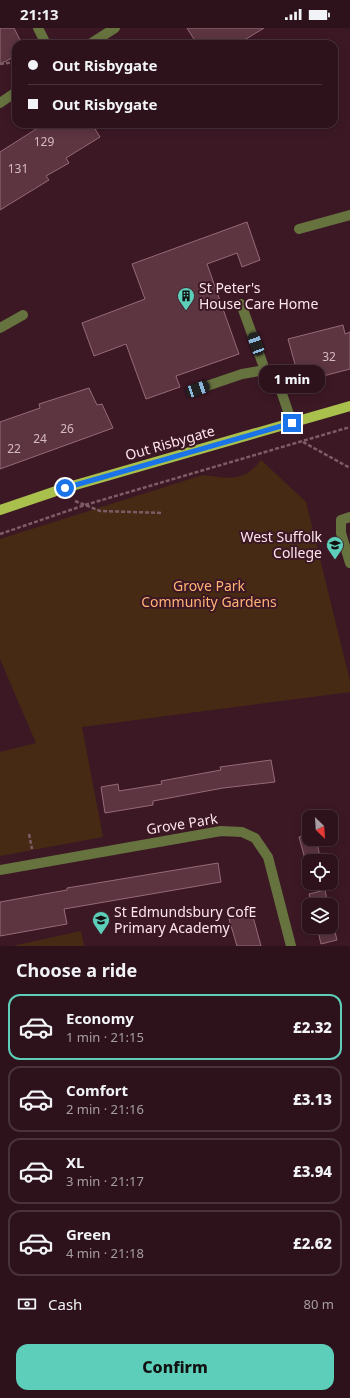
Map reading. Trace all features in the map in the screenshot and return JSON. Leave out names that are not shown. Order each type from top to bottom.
[{"type":"main road","name":"Out Risbygate","points":[[0,510],[65,488],[350,406]]},
{"type":"street","points":[[38,28],[44,40]]},
{"type":"street","points":[[96,40],[115,28]]},
{"type":"street","points":[[0,103],[12,95]]},
{"type":"street","points":[[299,229],[350,215]]},
{"type":"street","points":[[241,304],[266,370],[277,379],[292,423]]},
{"type":"street","points":[[0,328],[23,315]]},
{"type":"street","points":[[198,389],[242,374],[266,370]]},
{"type":"street","points":[[350,517],[341,520],[340,533],[350,563]]},
{"type":"street","name":"Grove Park","points":[[0,870],[221,831],[242,832],[256,838],[268,857],[291,946]]},
{"type":"path","points":[[0,64],[12,62]]},
{"type":"path","points":[[0,534],[85,505],[350,427]]},
{"type":"path","points":[[303,442],[350,468]]},
{"type":"path","points":[[74,501],[100,511],[163,513]]},
{"type":"green space","name":"Grove Park Community Gardens","points":[[261,460],[306,502],[350,681],[350,692],[82,727],[103,837],[0,856],[0,752],[36,743],[0,659],[0,539],[203,475],[228,478],[242,476],[255,467]]},
{"type":"green space","points":[[81,931],[84,946],[12,946]]},
{"type":"building","points":[[0,28],[14,28],[20,40],[12,40],[12,58],[0,64]]},
{"type":"building","points":[[187,28],[264,28],[244,40],[194,40]]},
{"type":"building","points":[[38,128],[94,128],[100,137],[66,158],[69,163],[46,176],[49,180],[0,210],[0,152]]},
{"type":"building","name":"St Peter's House Care Home","points":[[247,222],[260,260],[242,267],[237,253],[207,264],[239,354],[176,376],[180,387],[146,399],[126,344],[94,356],[82,323],[145,299],[132,264]]},
{"type":"building","points":[[343,325],[345,334],[350,332],[350,369],[300,382],[288,339]]},
{"type":"building","points":[[89,388],[97,405],[102,404],[113,428],[0,469],[0,422],[40,408],[39,404]]},
{"type":"building","points":[[271,760],[275,782],[223,788],[153,801],[153,805],[105,813],[101,787],[118,784],[119,791],[162,784],[161,781],[221,770],[220,767]]},
{"type":"building","points":[[302,836],[302,846],[318,846],[319,854],[304,854],[299,837]]},
{"type":"building","points":[[218,863],[221,882],[64,909],[67,924],[0,936],[0,902],[67,890],[67,888]]},
{"type":"building","points":[[325,890],[327,898],[310,898],[309,894]]},
{"type":"building","points":[[252,913],[261,946],[237,946],[229,919]]},
{"type":"building","points":[[319,934],[336,934],[337,940],[321,944]]},
{"type":"place","name":"St Peter's House Care Home","points":[[186,311]]},
{"type":"place","name":"West Suffolk College","points":[[335,560]]},
{"type":"place","name":"St Edmundsbury CofE Primary Academy","points":[[101,935]]},
{"type":"route","points":[[65,488],[292,423]]}]
